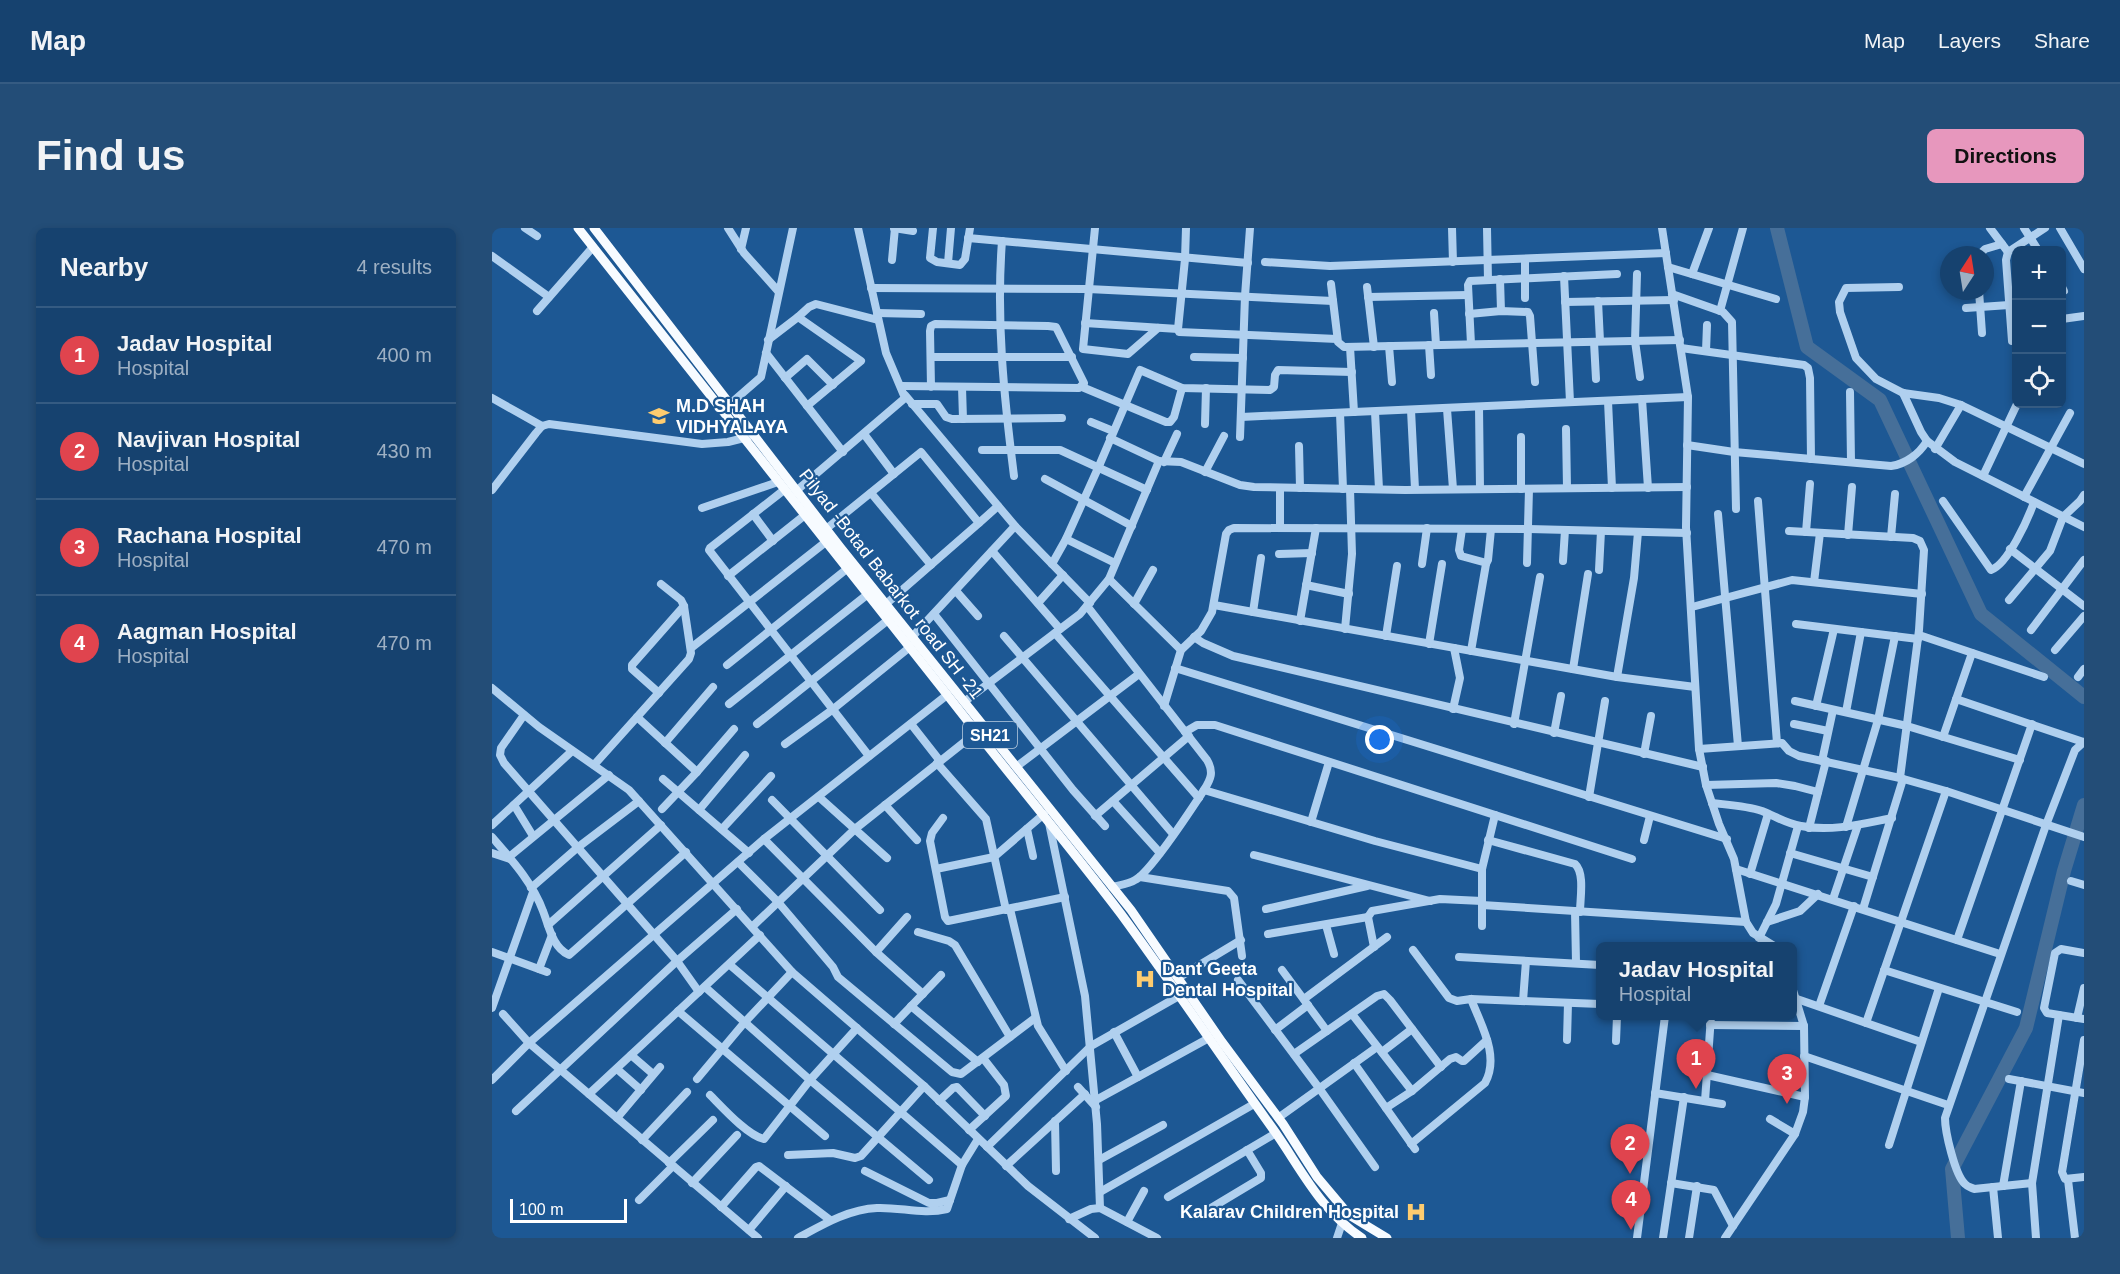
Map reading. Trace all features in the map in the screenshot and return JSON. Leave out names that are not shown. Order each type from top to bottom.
[{"type":"main road","name":"Pilyad -Botad Babarkot road SH -21","points":[[578,228],[888,620],[911,642],[964,702],[1016,767],[1074,845],[1276,1133],[1314,1192],[1330,1213],[1362,1238]]},
{"type":"main road","name":"Pilyad -Botad Babarkot road SH -21","points":[[594,228],[885,604],[947,695],[1046,816],[1113,887],[1131,910],[1317,1177],[1349,1215],[1387,1238]]},
{"type":"street","points":[[525,228],[537,236]]},
{"type":"street","points":[[728,228],[741,249],[778,291]]},
{"type":"street","points":[[741,249],[746,228]]},
{"type":"street","points":[[730,404],[761,378],[793,228]]},
{"type":"street","points":[[858,228],[886,353],[905,395],[1015,526],[1063,575],[1088,605],[1207,760],[1212,770],[1210,780],[1204,790],[1160,853],[1140,877],[1113,887]]},
{"type":"street","points":[[892,260],[894,228],[913,231]]},
{"type":"street","points":[[933,228],[930,258],[937,262],[963,264],[970,228]]},
{"type":"street","points":[[948,263],[951,228]]},
{"type":"street","points":[[1095,228],[1083,349],[1122,355],[1132,352],[1158,328]]},
{"type":"street","points":[[1178,329],[1186,228]]},
{"type":"street","points":[[1240,437],[1250,228]]},
{"type":"street","points":[[1452,228],[1453,262]]},
{"type":"street","points":[[1487,228],[1488,279]]},
{"type":"street","points":[[1662,228],[1688,397],[1687,532],[1699,749],[1706,785],[1736,869],[1748,928],[1766,942]]},
{"type":"street","points":[[1692,274],[1709,228]]},
{"type":"street","points":[[1720,311],[1743,228]]},
{"type":"street","points":[[1990,228],[2008,252]]},
{"type":"street","points":[[2024,228],[2036,246]]},
{"type":"street","points":[[2012,318],[2006,260],[2008,252],[2045,228]]},
{"type":"street","points":[[2060,228],[2084,269]]},
{"type":"street","points":[[968,238],[1248,263]]},
{"type":"street","points":[[1002,242],[999,289],[1001,357],[1014,476]]},
{"type":"street","points":[[1994,246],[2002,244]]},
{"type":"street","points":[[537,311],[593,247]]},
{"type":"street","points":[[1265,262],[1330,266],[1666,253]]},
{"type":"street","points":[[492,256],[549,297]]},
{"type":"street","points":[[1525,259],[1525,298]]},
{"type":"street","points":[[1668,267],[1776,299]]},
{"type":"street","points":[[1471,345],[1468,283],[1488,279],[1617,274]]},
{"type":"street","points":[[1637,274],[1635,341],[1640,377]]},
{"type":"street","points":[[1564,276],[1570,402]]},
{"type":"street","points":[[1500,279],[1501,311]]},
{"type":"street","points":[[1331,285],[1337,339],[1340,345],[1350,347],[1635,341],[1681,344],[1706,351],[1804,365],[1808,368],[1810,378],[1811,459]]},
{"type":"street","points":[[1367,287],[1374,347]]},
{"type":"street","points":[[1899,287],[1846,288],[1839,302],[1840,312],[1856,358],[1876,379],[1903,393],[1939,398],[1961,405],[2084,464]]},
{"type":"street","points":[[871,288],[1088,289],[1333,301]]},
{"type":"street","points":[[1368,297],[1468,295]]},
{"type":"street","points":[[1565,302],[1635,301],[1673,297],[1720,311],[1729,317],[1732,322],[1736,509]]},
{"type":"street","points":[[1980,300],[1982,333]]},
{"type":"street","points":[[1596,379],[1598,301]]},
{"type":"street","points":[[768,340],[816,304],[878,316],[921,314]]},
{"type":"street","points":[[1966,308],[2009,305]]},
{"type":"street","points":[[1469,314],[1501,311],[1528,312],[1535,382]]},
{"type":"street","points":[[1431,375],[1434,313]]},
{"type":"street","points":[[2066,318],[2084,316]]},
{"type":"street","points":[[798,317],[861,362],[807,406]]},
{"type":"street","points":[[1085,323],[1178,329],[1182,333],[1337,339]]},
{"type":"street","points":[[931,387],[930,331],[931,326],[935,324],[1056,327],[1084,383],[1083,387]]},
{"type":"street","points":[[1706,351],[1707,325]]},
{"type":"street","points":[[1389,346],[1392,382]]},
{"type":"street","points":[[1350,347],[1354,412]]},
{"type":"street","points":[[766,353],[843,452]]},
{"type":"street","points":[[931,357],[1072,357]]},
{"type":"street","points":[[1194,357],[1243,358]]},
{"type":"street","points":[[785,378],[807,359],[833,385]]},
{"type":"street","points":[[1052,564],[1084,500],[1140,370],[1182,388],[1242,390],[1273,389],[1278,370],[1352,372]]},
{"type":"street","points":[[901,386],[1083,387],[1124,406],[1170,422],[1174,417],[1182,388]]},
{"type":"street","points":[[962,387],[963,419]]},
{"type":"street","points":[[1205,424],[1206,388]]},
{"type":"street","points":[[1850,392],[1851,462]]},
{"type":"street","points":[[1903,393],[1921,432],[1935,449],[2084,527]]},
{"type":"street","points":[[796,491],[904,401],[905,395]]},
{"type":"street","points":[[1241,417],[1688,397]]},
{"type":"street","points":[[492,398],[542,426]]},
{"type":"street","points":[[1642,399],[1648,488]]},
{"type":"street","points":[[1608,401],[1612,488]]},
{"type":"street","points":[[912,404],[938,404],[946,417],[963,419],[1062,418]]},
{"type":"street","points":[[1935,449],[1961,405]]},
{"type":"street","points":[[1479,407],[1480,489]]},
{"type":"street","points":[[1983,476],[2015,408]]},
{"type":"street","points":[[1447,409],[1453,489]]},
{"type":"street","points":[[1411,410],[1416,489]]},
{"type":"street","points":[[1375,412],[1379,489]]},
{"type":"street","points":[[1340,413],[1346,489],[1352,528],[1345,629]]},
{"type":"street","points":[[2024,497],[2070,413]]},
{"type":"street","points":[[1090,422],[1162,461],[1181,462],[1247,486],[1346,489],[1687,487]]},
{"type":"street","points":[[492,490],[542,426],[549,424],[702,444],[728,442],[754,435]]},
{"type":"street","points":[[1566,429],[1567,488]]},
{"type":"street","points":[[864,434],[894,474]]},
{"type":"street","points":[[964,702],[1088,605],[1109,579],[1147,490],[1177,434]]},
{"type":"street","points":[[1205,472],[1224,436]]},
{"type":"street","points":[[1521,437],[1529,529],[1527,563]]},
{"type":"street","points":[[1687,445],[1734,452],[1891,466],[1919,453],[1927,441]]},
{"type":"street","points":[[1299,446],[1300,488]]},
{"type":"street","points":[[982,450],[1052,449],[1066,452],[1147,490]]},
{"type":"street","points":[[826,530],[921,452],[979,523]]},
{"type":"street","points":[[1045,479],[1131,526]]},
{"type":"street","points":[[1806,532],[1810,484]]},
{"type":"street","points":[[702,508],[781,486]]},
{"type":"street","points":[[781,486],[753,514],[710,548],[710,554],[869,756]]},
{"type":"street","points":[[1848,534],[1852,487]]},
{"type":"street","points":[[1280,488],[1280,527]]},
{"type":"street","points":[[871,493],[931,565]]},
{"type":"street","points":[[1891,537],[1894,494]]},
{"type":"street","points":[[2009,600],[2050,551],[2063,517],[2084,495]]},
{"type":"street","points":[[1758,501],[1777,743]]},
{"type":"street","points":[[1943,501],[1991,570],[1995,569],[2026,525],[2034,502]]},
{"type":"street","points":[[885,604],[998,506]]},
{"type":"street","points":[[753,514],[773,541]]},
{"type":"street","points":[[1718,514],[1738,746]]},
{"type":"street","points":[[728,576],[806,515]]},
{"type":"street","points":[[785,744],[832,710],[911,642],[1015,526]]},
{"type":"street","points":[[1164,706],[1181,650],[1206,624],[1214,605],[1226,534],[1229,530],[1242,527],[1280,527],[1687,532]]},
{"type":"street","points":[[1300,621],[1316,528]]},
{"type":"street","points":[[1422,564],[1427,528]]},
{"type":"street","points":[[1462,529],[1459,550],[1461,556],[1486,564]]},
{"type":"street","points":[[1471,651],[1488,560],[1491,529]]},
{"type":"street","points":[[1563,561],[1565,530]]},
{"type":"street","points":[[1599,570],[1601,531]]},
{"type":"street","points":[[1788,531],[1913,538],[1920,542],[1924,550],[1919,637],[1902,778],[1892,818],[1863,909]]},
{"type":"street","points":[[1617,677],[1634,579],[1638,532]]},
{"type":"street","points":[[1814,582],[1820,533]]},
{"type":"street","points":[[1066,539],[1115,563]]},
{"type":"street","points":[[692,648],[827,542]]},
{"type":"street","points":[[2010,549],[2084,606]]},
{"type":"street","points":[[992,551],[1038,603],[1057,631],[1110,696],[1198,798]]},
{"type":"street","points":[[1279,554],[1312,553]]},
{"type":"street","points":[[1253,612],[1262,558]]},
{"type":"street","points":[[2031,630],[2084,560]]},
{"type":"street","points":[[1429,644],[1442,564]]},
{"type":"street","points":[[1386,636],[1398,566]]},
{"type":"street","points":[[727,665],[848,568]]},
{"type":"street","points":[[1134,604],[1154,570]]},
{"type":"street","points":[[1574,669],[1588,574]]},
{"type":"street","points":[[1038,603],[1063,575]]},
{"type":"street","points":[[1514,724],[1540,577]]},
{"type":"street","points":[[1109,579],[1181,650]]},
{"type":"street","points":[[1692,607],[1792,580],[1922,594]]},
{"type":"street","points":[[594,765],[689,659],[692,648],[684,606],[681,600],[661,584]]},
{"type":"street","points":[[1306,585],[1349,594]]},
{"type":"street","points":[[956,591],[978,616]]},
{"type":"street","points":[[729,704],[868,594]]},
{"type":"street","points":[[1214,605],[1617,677],[1695,687]]},
{"type":"street","points":[[658,693],[632,669],[632,665],[684,606]]},
{"type":"street","points":[[934,614],[1105,826]]},
{"type":"street","points":[[2055,650],[2084,616]]},
{"type":"street","points":[[757,724],[888,620]]},
{"type":"street","points":[[1796,624],[1919,637],[2044,677]]},
{"type":"street","points":[[1816,706],[1834,629]]},
{"type":"street","points":[[1846,712],[1861,632]]},
{"type":"street","points":[[1004,636],[1173,834]]},
{"type":"street","points":[[1846,827],[1878,720],[1895,636]]},
{"type":"street","points":[[1194,637],[1233,656],[1702,767]]},
{"type":"street","points":[[1453,709],[1460,678],[1454,648]]},
{"type":"street","points":[[1942,737],[1972,653]]},
{"type":"street","points":[[1175,668],[1726,838]]},
{"type":"street","points":[[2078,677],[2084,669]]},
{"type":"street","points":[[1016,767],[1139,674]]},
{"type":"street","points":[[665,743],[713,687]]},
{"type":"street","points":[[492,688],[572,751],[629,790],[792,972],[924,1086],[1006,1166],[1095,1238]]},
{"type":"street","points":[[492,1080],[529,1043],[764,839],[947,695]]},
{"type":"street","points":[[1554,733],[1561,696]]},
{"type":"street","points":[[1956,699],[2084,742],[2075,750],[2046,825],[2000,954],[1986,1002],[1948,1105],[1945,1127],[1960,1178],[1966,1186],[1974,1189],[2032,1183]]},
{"type":"street","points":[[1589,797],[1605,701]]},
{"type":"street","points":[[1795,701],[1907,726],[2020,760]]},
{"type":"street","points":[[1809,828],[1833,710]]},
{"type":"street","points":[[524,715],[501,748],[500,755],[504,763],[552,820],[702,989],[929,1180]]},
{"type":"street","points":[[1644,754],[1651,716]]},
{"type":"street","points":[[637,717],[697,772]]},
{"type":"street","points":[[911,724],[938,762],[986,819],[1035,1018],[1042,1034],[1066,1071]]},
{"type":"street","points":[[1794,724],[1828,731]]},
{"type":"street","points":[[1957,940],[2032,724]]},
{"type":"street","points":[[1095,816],[1163,759],[1197,725],[1215,725],[1632,859]]},
{"type":"street","points":[[662,809],[734,729]]},
{"type":"street","points":[[753,926],[855,829],[977,732]]},
{"type":"street","points":[[1699,749],[1782,743],[1794,754],[1902,778],[2084,837]]},
{"type":"street","points":[[492,825],[572,751]]},
{"type":"street","points":[[699,810],[745,755]]},
{"type":"street","points":[[1311,822],[1329,762]]},
{"type":"street","points":[[510,858],[552,820],[609,775]]},
{"type":"street","points":[[722,829],[771,776]]},
{"type":"street","points":[[663,779],[749,853]]},
{"type":"street","points":[[1706,785],[1776,783],[1818,792]]},
{"type":"street","points":[[1204,790],[1375,842],[1482,869]]},
{"type":"street","points":[[1866,1023],[1946,791]]},
{"type":"street","points":[[819,797],[887,858]]},
{"type":"street","points":[[772,800],[880,910]]},
{"type":"street","points":[[492,1008],[532,890],[577,848],[639,801]]},
{"type":"street","points":[[1113,801],[1160,853]]},
{"type":"street","points":[[1712,803],[1754,809],[1809,828],[1846,827],[1892,818]]},
{"type":"street","points":[[514,805],[533,836]]},
{"type":"street","points":[[885,805],[917,840]]},
{"type":"street","points":[[1750,874],[1768,814]]},
{"type":"street","points":[[1482,926],[1482,869],[1495,815]]},
{"type":"street","points":[[936,868],[994,857],[1046,816],[1085,996],[1096,1104],[1100,1208]]},
{"type":"street","points":[[1644,840],[1650,816]]},
{"type":"street","points":[[943,818],[932,833],[930,841],[945,917],[948,921],[1065,897]]},
{"type":"street","points":[[548,925],[662,825]]},
{"type":"street","points":[[1833,899],[1858,825]]},
{"type":"street","points":[[1759,938],[1776,904],[1798,826]]},
{"type":"street","points":[[1027,829],[1033,856]]},
{"type":"street","points":[[492,837],[532,890],[544,912],[552,935],[562,950],[569,955],[686,852]]},
{"type":"street","points":[[764,839],[876,952],[923,994]]},
{"type":"street","points":[[1488,840],[1575,864],[1578,867],[1580,873],[1576,963]]},
{"type":"street","points":[[492,853],[510,858]]},
{"type":"street","points":[[1790,853],[1873,877]]},
{"type":"street","points":[[1254,855],[1430,901]]},
{"type":"street","points":[[738,862],[778,902],[833,967],[838,977],[952,1072],[961,1074],[1035,1018]]},
{"type":"street","points":[[1736,869],[2000,954]]},
{"type":"street","points":[[1140,877],[1228,891],[1234,898],[1242,956]]},
{"type":"street","points":[[2071,881],[2084,885]]},
{"type":"street","points":[[1266,909],[1369,885]]},
{"type":"street","points":[[1767,922],[1800,911],[1818,894]]},
{"type":"street","points":[[1374,947],[1368,917],[1372,911],[1440,899],[1746,922]]},
{"type":"street","points":[[1819,1006],[1854,906]]},
{"type":"street","points":[[516,1111],[676,961],[737,909]]},
{"type":"street","points":[[876,952],[907,917]]},
{"type":"street","points":[[1268,934],[1368,917]]},
{"type":"street","points":[[1326,924],[1334,954]]},
{"type":"street","points":[[918,932],[955,945],[1010,1037]]},
{"type":"street","points":[[492,952],[543,970],[552,935]]},
{"type":"street","points":[[589,1094],[760,935]]},
{"type":"street","points":[[1275,1030],[1386,937]]},
{"type":"street","points":[[1178,978],[1240,940]]},
{"type":"street","points":[[2084,953],[2061,949],[2055,953],[2044,1008],[2047,1013],[2080,1019],[2084,988]]},
{"type":"street","points":[[1413,950],[1449,998],[1457,1001],[1471,999],[1596,1005]]},
{"type":"street","points":[[1459,957],[1596,965]]},
{"type":"street","points":[[1523,1001],[1526,961]]},
{"type":"street","points":[[730,964],[963,1165]]},
{"type":"street","points":[[1282,970],[1328,1031]]},
{"type":"street","points":[[1884,970],[2017,1012]]},
{"type":"street","points":[[697,1079],[767,997],[792,972]]},
{"type":"street","points":[[894,1024],[940,975]]},
{"type":"street","points":[[1238,980],[1375,1167]]},
{"type":"street","points":[[1889,1145],[1940,988]]},
{"type":"street","points":[[1294,1054],[1380,994],[1384,994],[1441,1067]]},
{"type":"street","points":[[987,1147],[1091,1046],[1179,996]]},
{"type":"street","points":[[1354,1063],[1413,1146],[1485,1083],[1491,1066],[1487,1040],[1471,999]]},
{"type":"street","points":[[1797,999],[1921,1042]]},
{"type":"street","points":[[1725,1238],[1795,1134],[1803,1112],[1805,1097],[1804,1026],[1797,999]]},
{"type":"street","points":[[1567,1040],[1568,1003]]},
{"type":"street","points":[[911,1006],[980,1060],[1004,1085],[1007,1092],[1005,1099],[969,1130]]},
{"type":"street","points":[[678,1011],[825,1136]]},
{"type":"street","points":[[504,1014],[529,1043],[758,1238]]},
{"type":"street","points":[[1352,1014],[1412,1091]]},
{"type":"street","points":[[2036,1238],[2032,1183],[2059,1015]]},
{"type":"street","points":[[1616,1041],[1617,1020]]},
{"type":"street","points":[[1637,1238],[1664,1020]]},
{"type":"street","points":[[1705,1101],[1711,1020]]},
{"type":"street","points":[[1710,1025],[1804,1026]]},
{"type":"street","points":[[710,1095],[762,1140],[810,1080],[857,1028]]},
{"type":"street","points":[[1278,1118],[1354,1063],[1380,1050],[1412,1029]]},
{"type":"street","points":[[1114,1032],[1138,1077]]},
{"type":"street","points":[[1096,1104],[1138,1077],[1209,1038]]},
{"type":"street","points":[[1386,1108],[1412,1091],[1453,1057],[1464,1061],[1487,1040]]},
{"type":"street","points":[[2075,1238],[2068,1180],[2062,1172],[2080,1092],[2084,1040]]},
{"type":"street","points":[[631,1055],[654,1074]]},
{"type":"street","points":[[1804,1056],[1948,1105]]},
{"type":"street","points":[[617,1118],[660,1067]]},
{"type":"street","points":[[616,1069],[641,1090]]},
{"type":"street","points":[[1707,1075],[1805,1097]]},
{"type":"street","points":[[2009,1079],[2080,1092]]},
{"type":"street","points":[[2003,1186],[2021,1081]]},
{"type":"street","points":[[788,1155],[829,1152],[855,1158],[861,1156],[924,1086]]},
{"type":"street","points":[[939,1101],[957,1087],[985,1116]]},
{"type":"street","points":[[1078,1087],[1096,1104]]},
{"type":"street","points":[[642,1140],[687,1092]]},
{"type":"street","points":[[1655,1093],[1722,1104]]},
{"type":"street","points":[[1006,1166],[1084,1094]]},
{"type":"street","points":[[1663,1238],[1684,1097]]},
{"type":"street","points":[[1100,1192],[1254,1104]]},
{"type":"street","points":[[1770,1119],[1795,1134]]},
{"type":"street","points":[[639,1200],[713,1120]]},
{"type":"street","points":[[1055,1121],[1056,1171]]},
{"type":"street","points":[[1099,1160],[1163,1125]]},
{"type":"street","points":[[1168,1197],[1276,1133]]},
{"type":"street","points":[[692,1183],[737,1135]]},
{"type":"street","points":[[798,1238],[830,1221],[872,1208],[919,1212],[948,1209],[963,1165],[978,1138]]},
{"type":"street","points":[[1201,1214],[1262,1178],[1247,1150]]},
{"type":"street","points":[[721,1207],[756,1167],[762,1167],[830,1221]]},
{"type":"street","points":[[865,1171],[929,1203],[950,1200]]},
{"type":"street","points":[[2068,1180],[2084,1177]]},
{"type":"street","points":[[1671,1183],[1714,1190],[1733,1227]]},
{"type":"street","points":[[749,1230],[786,1186]]},
{"type":"street","points":[[1689,1238],[1697,1186]]},
{"type":"street","points":[[1993,1186],[1998,1238]]},
{"type":"street","points":[[1127,1222],[1144,1191]]},
{"type":"street","points":[[1069,1219],[1091,1209],[1100,1208],[1156,1238]]},
{"type":"street","points":[[1337,1238],[1342,1223]]},
{"type":"waterway","points":[[1777,228],[1807,347],[1880,400],[1981,614],[2084,697]]},
{"type":"waterway","points":[[1958,1238],[1952,1169],[2026,1028],[2064,871],[2084,805]]},
{"type":"place","name":"M.D SHAH VIDHYALAYA","points":[[659,416]]},
{"type":"place","name":"Dant Geeta Dental Hospital","points":[[1145,979]]},
{"type":"place","name":"Jadav Hospital","points":[[1696,1089]]},
{"type":"place","name":"Rachana Hospital","points":[[1787,1104]]},
{"type":"place","name":"Navjivan Hospital","points":[[1630,1174]]},
{"type":"place","name":"Kalarav Children Hospital","points":[[1416,1212]]},
{"type":"place","name":"Aagman Hospital","points":[[1631,1230]]}]
